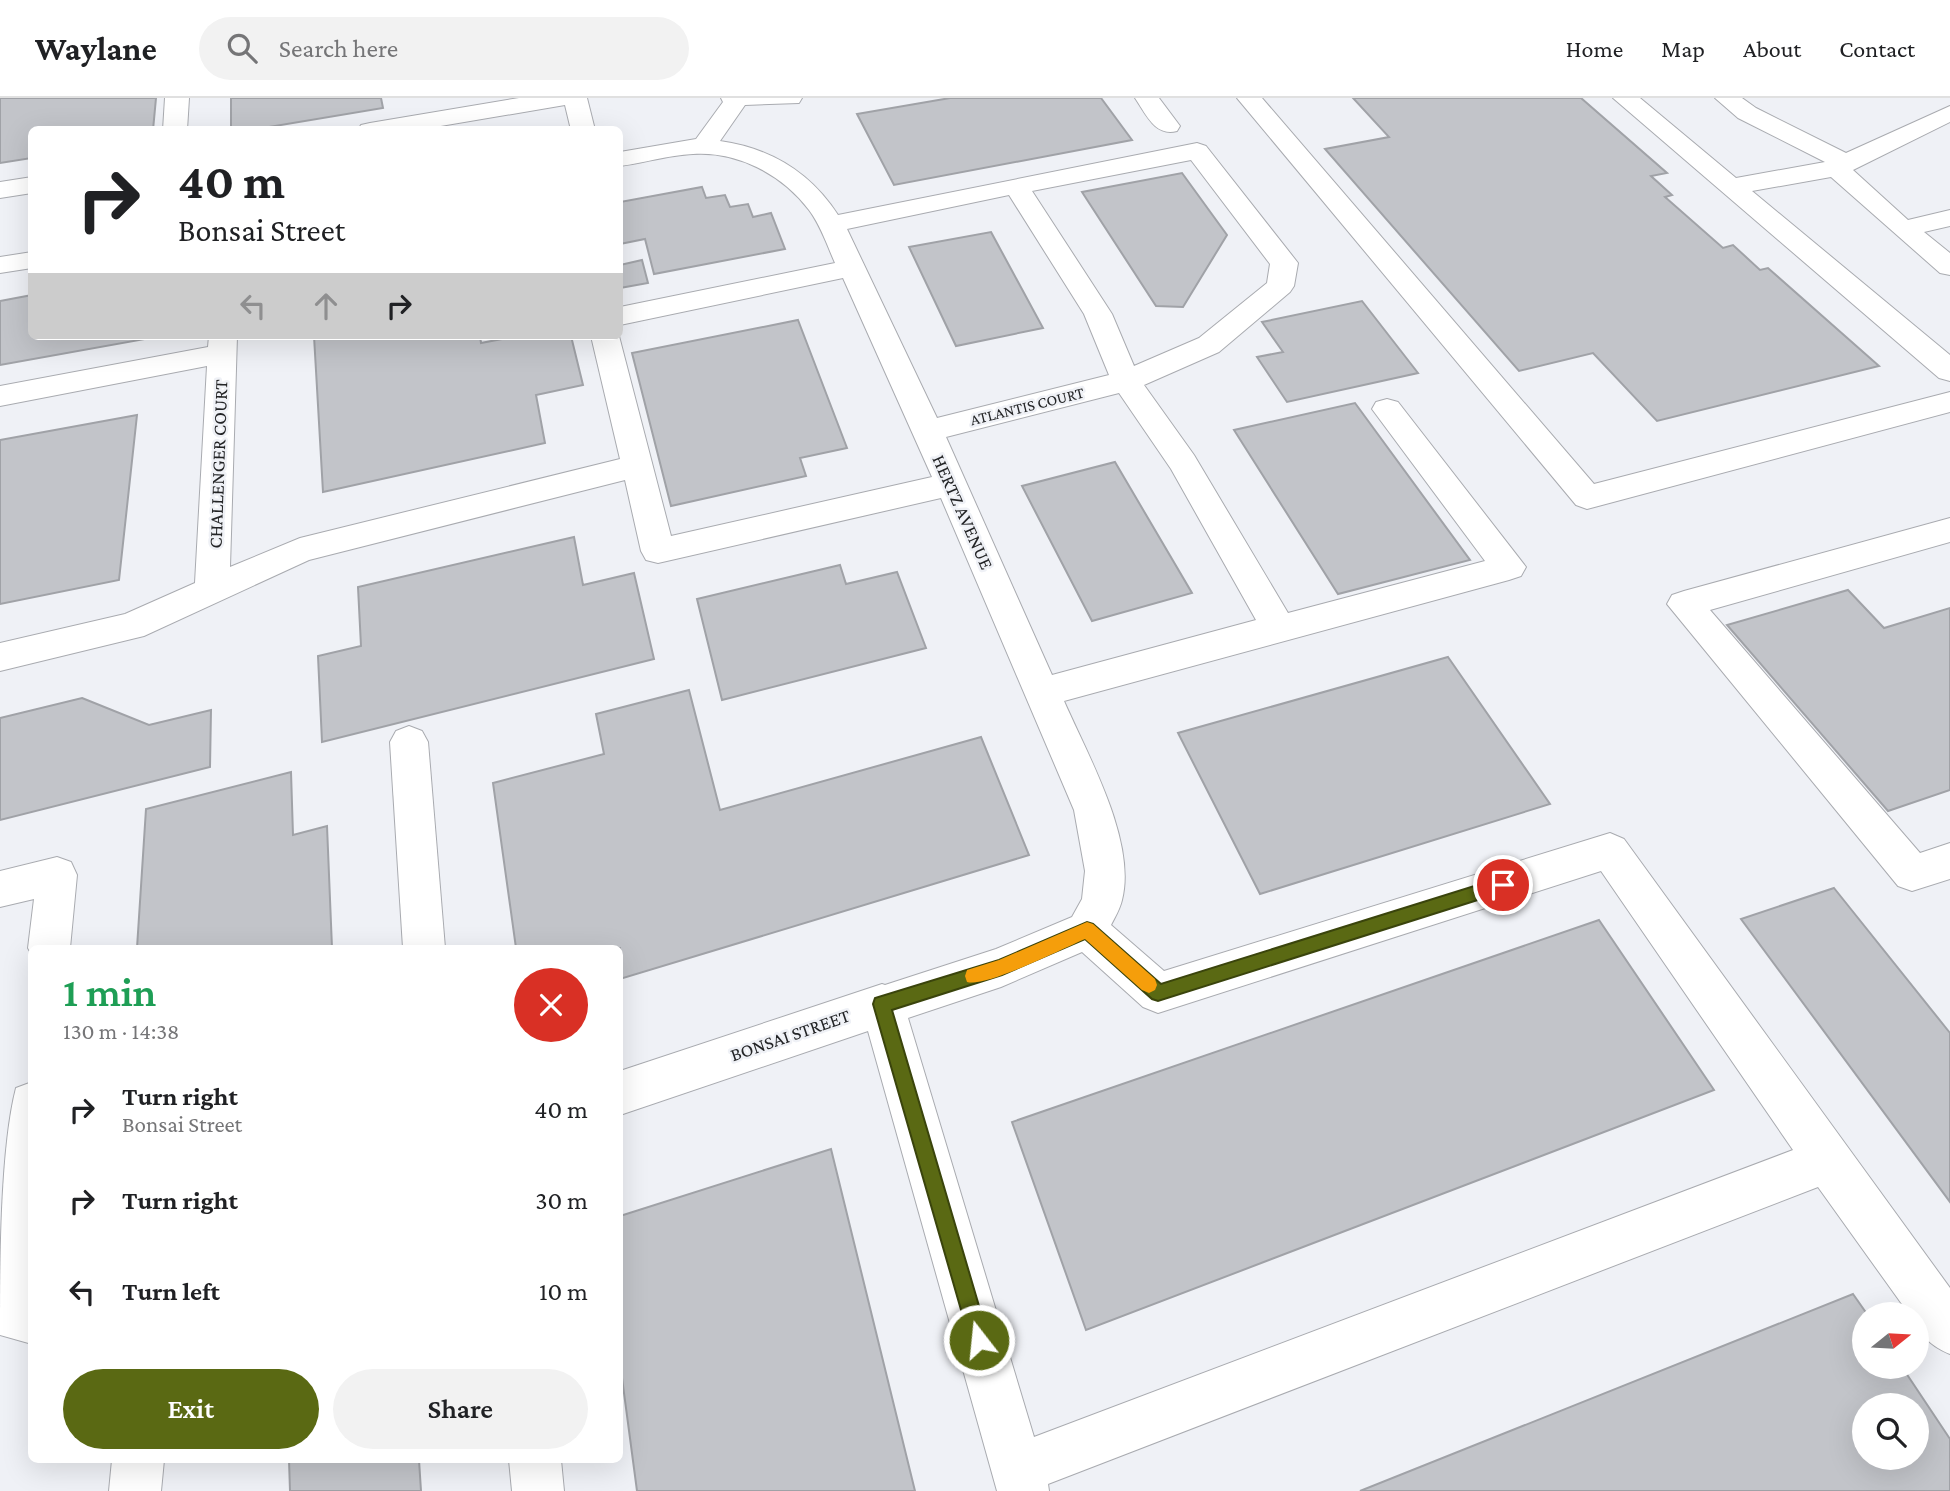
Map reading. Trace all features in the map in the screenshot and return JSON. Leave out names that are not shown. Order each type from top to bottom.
[{"type":"street","points":[[175,126],[177,98]]},
{"type":"street","points":[[394,126],[563,98]]},
{"type":"street","points":[[575,98],[582,126]]},
{"type":"street","points":[[623,159],[703,146],[735,99],[790,98]]},
{"type":"street","points":[[1147,98],[1168,126]]},
{"type":"street","points":[[1249,98],[1587,497],[1950,402]]},
{"type":"street","points":[[1625,98],[1950,371]]},
{"type":"street","points":[[1727,98],[1747,113],[1841,166],[1903,229],[1950,267]]},
{"type":"street","points":[[1731,187],[1841,166],[1950,113]]},
{"type":"street","name":"HERTZ AVENUE","points":[[703,146],[759,158],[809,191],[831,224],[928,431],[1093,810],[1105,871],[1095,915]]},
{"type":"street","name":"ATLANTIS COURT","points":[[928,431],[1126,380],[1209,345],[1280,286],[1284,263],[1197,151],[1016,186]]},
{"type":"street","points":[[0,190],[28,186]]},
{"type":"street","points":[[831,224],[1016,186],[1098,314],[1126,380],[1183,463],[1279,629]]},
{"type":"street","points":[[1903,229],[1950,218]]},
{"type":"street","points":[[0,265],[28,261]]},
{"type":"street","points":[[623,315],[852,268]]},
{"type":"street","points":[[606,340],[658,551],[951,484]]},
{"type":"street","points":[[0,396],[223,345]]},
{"type":"street","name":"CHALLENGER COURT","points":[[212,592],[223,345]]},
{"type":"street","points":[[1042,692],[1247,635],[1279,629],[1509,568],[1387,409]]},
{"type":"street","points":[[0,657],[132,626],[300,550],[637,466]]},
{"type":"street","points":[[1950,529],[1684,604],[1912,873],[1950,860]]},
{"type":"street","points":[[409,742],[424,945]]},
{"type":"street","points":[[1095,915],[1158,993],[1610,851],[1827,1160],[1950,1329]]},
{"type":"street","points":[[0,889],[57,875],[49,945]]},
{"type":"street","name":"BONSAI STREET","points":[[623,1092],[882,1004],[1002,967],[1095,915]]},
{"type":"street","points":[[882,1004],[1020,1480],[1827,1160]]},
{"type":"street","points":[[28,1139],[8,1314],[28,1317]]},
{"type":"street","points":[[135,1491],[138,1463]]},
{"type":"street","points":[[535,1463],[538,1491]]},
{"type":"building","points":[[0,98],[156,98],[153,126],[28,126],[28,159],[0,163]]},
{"type":"building","points":[[231,98],[381,98],[383,108],[275,126],[231,126]]},
{"type":"building","points":[[950,98],[1101,98],[1132,140],[894,185],[857,114]]},
{"type":"building","points":[[1353,98],[1581,98],[1667,173],[1651,176],[1672,195],[1665,197],[1723,248],[1733,245],[1760,270],[1768,268],[1879,366],[1657,421],[1593,353],[1519,371],[1325,149],[1389,137]]},
{"type":"building","points":[[1182,173],[1227,235],[1183,307],[1156,306],[1082,192]]},
{"type":"building","points":[[702,187],[706,198],[725,195],[730,207],[748,204],[753,217],[771,213],[785,249],[654,274],[645,239],[623,243],[623,201]]},
{"type":"building","points":[[991,232],[1043,328],[956,346],[909,247]]},
{"type":"building","points":[[642,260],[648,283],[623,287],[623,264]]},
{"type":"building","points":[[28,296],[28,340],[139,340],[0,365],[0,301]]},
{"type":"building","points":[[1362,301],[1418,373],[1287,402],[1257,357],[1283,352],[1262,322]]},
{"type":"building","points":[[798,320],[847,448],[800,458],[806,476],[671,506],[632,353]]},
{"type":"building","points":[[314,340],[481,340],[481,343],[496,340],[572,340],[583,385],[536,395],[545,443],[323,492]]},
{"type":"building","points":[[1355,403],[1470,560],[1338,594],[1234,430]]},
{"type":"building","points":[[137,415],[119,580],[0,604],[0,440]]},
{"type":"building","points":[[1115,462],[1192,593],[1092,621],[1022,486]]},
{"type":"building","points":[[574,537],[583,585],[634,573],[654,659],[322,742],[318,656],[361,646],[358,587]]},
{"type":"building","points":[[840,565],[846,584],[897,572],[926,648],[722,700],[697,599]]},
{"type":"building","points":[[1848,590],[1884,628],[1950,608],[1950,790],[1888,811],[1727,625]]},
{"type":"building","points":[[1448,657],[1550,804],[1260,894],[1178,733]]},
{"type":"building","points":[[689,690],[720,810],[981,737],[1029,855],[623,978],[623,945],[516,945],[493,783],[604,754],[596,714]]},
{"type":"building","points":[[82,698],[149,725],[211,710],[210,767],[0,820],[0,718]]},
{"type":"building","points":[[291,772],[293,835],[327,826],[332,945],[137,945],[146,809]]},
{"type":"building","points":[[1834,888],[1950,1033],[1950,1202],[1741,919]]},
{"type":"building","points":[[1599,920],[1714,1090],[1086,1330],[1012,1122]]},
{"type":"building","points":[[831,1149],[915,1491],[637,1491],[623,1386],[623,1215]]},
{"type":"building","points":[[1853,1294],[1859,1302],[1852,1302],[1852,1379],[1910,1379],[1919,1393],[1852,1393],[1852,1470],[1929,1470],[1929,1408],[1950,1439],[1950,1491],[1360,1491]]},
{"type":"building","points":[[289,1463],[419,1463],[421,1491],[290,1491]]},
{"type":"slow traffic","points":[[973,976],[1002,967],[1087,930],[1149,985]]},
{"type":"route","points":[[979,1340],[882,1004],[1002,967],[1087,930],[1158,993],[1503,885]]}]
